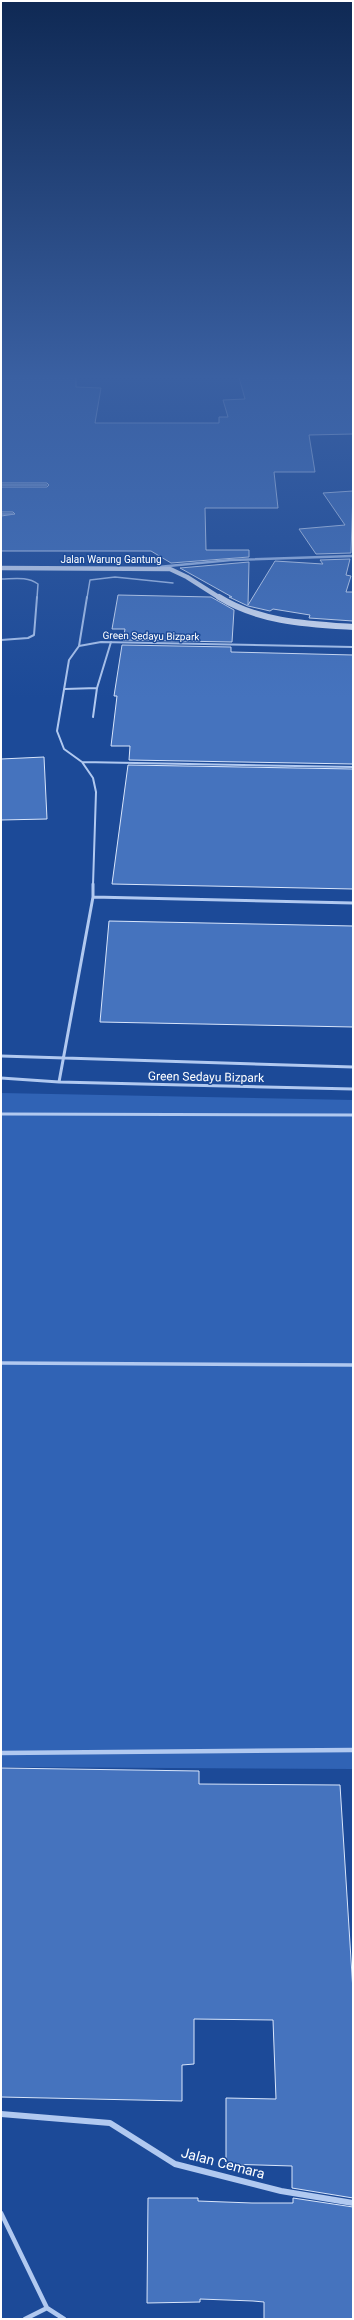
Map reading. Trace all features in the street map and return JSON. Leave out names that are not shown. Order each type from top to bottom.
[{"type":"street","points":[[158,568],[197,562],[241,559],[353,556]]},
{"type":"street","name":"Jalan Warung Gantung","points":[[1,568],[170,569],[191,577],[226,602],[254,613],[299,622],[353,627]]},
{"type":"street","name":"Jalan Cemara","points":[[1,2114],[110,2123],[175,2164],[280,2191],[353,2203]]},
{"type":"lane","points":[[1,485],[47,485]]},
{"type":"lane","points":[[1,514],[13,514]]},
{"type":"lane","points":[[59,1082],[62,1059],[93,897],[96,792],[93,778],[82,762],[64,749],[57,731],[69,660],[79,646],[90,580],[115,577],[173,583]]},
{"type":"lane","points":[[1,579],[26,579],[35,581],[38,584],[34,635],[28,638],[1,640]]},
{"type":"lane","points":[[94,717],[97,688],[111,642]]},
{"type":"lane","name":"Green Sedayu Bizpark","points":[[79,646],[111,642],[353,647]]},
{"type":"lane","points":[[64,689],[97,688]]},
{"type":"lane","points":[[82,762],[353,767]]},
{"type":"lane","points":[[93,897],[353,903]]},
{"type":"lane","name":"Green Sedayu Bizpark","points":[[1,1056],[353,1067]]},
{"type":"lane","name":"Green Sedayu Bizpark","points":[[1,1078],[59,1082],[353,1089]]},
{"type":"lane","points":[[1,1114],[353,1115]]},
{"type":"lane","points":[[1,1363],[353,1365]]},
{"type":"lane","points":[[1,1753],[353,1750]]},
{"type":"lane","points":[[1,2213],[47,2308],[64,2319]]},
{"type":"lane","points":[[25,2319],[47,2308]]},
{"type":"shaded area","points":[[1,1093],[353,1100],[353,1769],[1,1767]]},
{"type":"building","points":[[275,482],[278,508],[205,508],[206,550],[249,550],[249,557],[171,563],[151,551],[1,551],[1,516],[15,514],[13,512],[1,512],[1,487],[47,487],[49,485],[47,483],[1,483]]},
{"type":"building","points":[[353,491],[351,553],[316,554],[299,529],[345,525],[323,493]]},
{"type":"building","points":[[350,559],[346,575],[351,576],[346,592],[353,592],[353,621],[309,618],[310,615],[273,609],[270,611],[248,606],[229,597],[232,597],[180,568],[249,562],[248,605],[275,561],[323,564],[320,560]]},
{"type":"building","points":[[118,595],[211,597],[234,610],[232,642],[123,640],[125,629],[112,629]]},
{"type":"building","points":[[122,645],[231,647],[231,652],[353,655],[353,764],[129,760],[130,746],[111,746],[117,696],[114,696]]},
{"type":"building","points":[[44,757],[47,819],[1,820],[1,759]]},
{"type":"building","points":[[128,765],[353,769],[353,889],[112,884]]},
{"type":"building","points":[[109,921],[353,926],[353,1027],[100,1022]]},
{"type":"building","points":[[1,1768],[199,1771],[199,1784],[340,1785],[353,1991],[353,2198],[292,2188],[292,2166],[226,2164],[226,2098],[276,2099],[273,2020],[194,2019],[194,2064],[182,2065],[182,2101],[1,2097]]},
{"type":"building","points":[[148,2198],[198,2198],[198,2201],[293,2203],[293,2198],[353,2207],[353,2319],[264,2319],[264,2302],[253,2301],[200,2299],[200,2302],[147,2303]]}]
